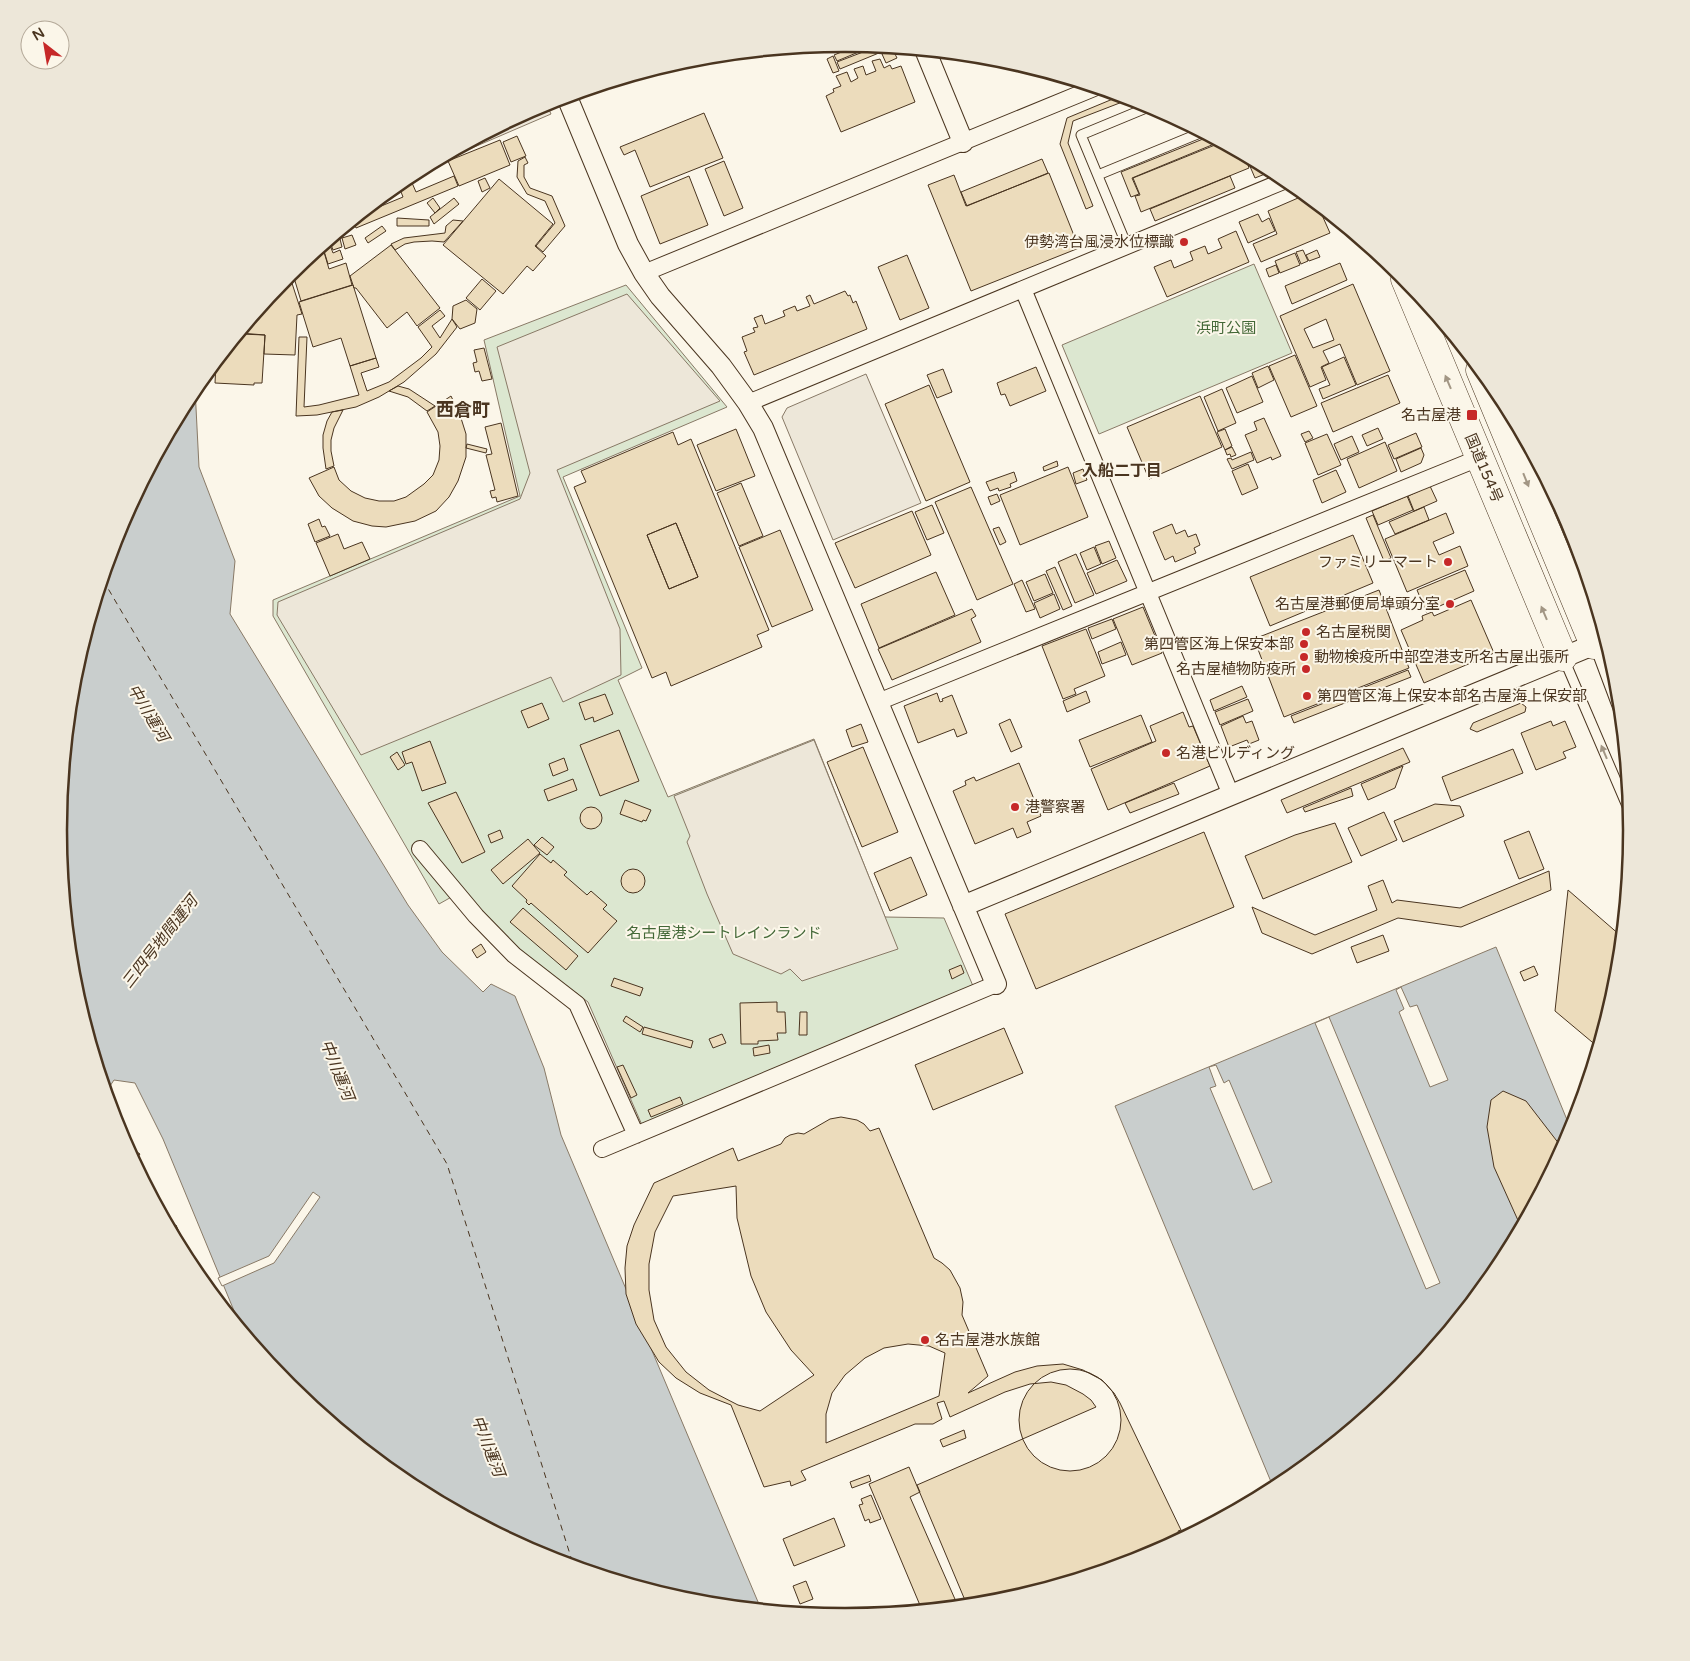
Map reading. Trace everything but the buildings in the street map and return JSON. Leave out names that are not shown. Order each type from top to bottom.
[{"type":"highway","name":"国道154号","points":[[1414,301],[1563,658]]},
{"type":"highway","points":[[1507,422],[1517,442],[1598,637]]},
{"type":"street","points":[[928,57],[963,142]]},
{"type":"street","points":[[644,273],[1086,91]]},
{"type":"street","points":[[570,103],[628,244],[644,273],[660,296],[721,366],[748,403],[763,428],[996,984],[602,1149]]},
{"type":"street","points":[[748,403],[1277,184]]},
{"type":"street","points":[[1023,289],[1231,795]]},
{"type":"street","points":[[878,702],[1479,458]]},
{"type":"street","points":[[963,906],[1599,642]]},
{"type":"street","points":[[420,849],[476,916],[514,955],[577,1004],[636,1135]]},
{"type":"lane","points":[[1127,246],[1081,135],[1140,111]]},
{"type":"lane","points":[[1098,175],[1194,136]]},
{"type":"lane","points":[[1563,658],[1622,793]]},
{"type":"green space","name":"浜町公園","points":[[1254,264],[1292,353],[1099,434],[1062,345]]},
{"type":"green space","name":"名古屋港シートレインランド","points":[[626,285],[727,407],[563,477],[642,668],[618,680],[668,797],[814,739],[885,917],[944,918],[973,986],[642,1125],[588,1002],[528,957],[489,920],[455,895],[439,904],[273,616],[273,600],[520,496],[484,340]]},
{"type":"shaded area","points":[[550,111],[551,114],[477,146],[547,112]]},
{"type":"shaded area","points":[[627,294],[720,401],[557,470],[620,629],[621,675],[563,702],[551,677],[361,755],[277,615],[278,602],[520,499],[530,473],[497,347]]},
{"type":"shaded area","points":[[866,374],[921,503],[833,540],[782,417],[787,408]]},
{"type":"shaded area","points":[[814,740],[898,949],[802,981],[790,969],[781,974],[733,954],[687,842],[690,836],[674,796]]},
{"type":"water","points":[[196,402],[199,467],[235,561],[230,614],[408,905],[442,952],[483,992],[491,984],[515,996],[544,1068],[561,1135],[759,1604],[693,1594],[644,1582],[595,1567],[547,1549],[501,1528],[456,1504],[371,1448],[295,1381],[234,1312],[163,1139],[135,1083],[114,1080],[110,1086],[82,982],[74,932],[67,830],[74,729],[82,679],[108,580],[147,486],[171,441]]},
{"type":"water","points":[[1496,947],[1567,1120],[1543,1175],[1519,1220],[1492,1263],[1430,1343],[1395,1381],[1358,1415],[1319,1448],[1271,1481],[1115,1106]]},
{"type":"pier","points":[[1401,987],[1410,1007],[1417,1005],[1448,1080],[1430,1087],[1399,1012],[1404,1009],[1396,990]]},
{"type":"pier","points":[[1329,1017],[1440,1283],[1426,1289],[1315,1023]]},
{"type":"pier","points":[[1216,1065],[1224,1083],[1229,1080],[1272,1182],[1253,1190],[1210,1088],[1216,1086],[1209,1067]]},
{"type":"pier","points":[[313,1192],[320,1197],[274,1263],[222,1286],[218,1278],[269,1256]]},
{"type":"ferry route","points":[[106,586],[447,1164],[571,1558]]},
{"type":"place","name":"伊勢湾台風浸水位標識","points":[[1184,242]]},
{"type":"place","name":"名古屋港","points":[[1472,415]]},
{"type":"place","name":"ファミリーマート","points":[[1448,562]]},
{"type":"place","name":"名古屋港郵便局埠頭分室","points":[[1450,604]]},
{"type":"place","name":"名古屋税関","points":[[1306,632]]},
{"type":"place","name":"第四管区海上保安本部","points":[[1304,644]]},
{"type":"place","name":"動物検疫所中部空港支所名古屋出張所","points":[[1304,657]]},
{"type":"place","name":"名古屋植物防疫所","points":[[1306,669]]},
{"type":"place","name":"第四管区海上保安本部名古屋海上保安部","points":[[1307,696]]},
{"type":"place","name":"名港ビルディング","points":[[1166,753]]},
{"type":"place","name":"港警察署","points":[[1015,807]]},
{"type":"place","name":"名古屋港水族館","points":[[925,1340]]},
{"type":"district","name":"西倉町","points":[[463,410]]},
{"type":"district","name":"入船二丁目","points":[[1122,471]]},
{"type":"water label","name":"中川運河","points":[[148,713]]},
{"type":"water label","name":"三四号地間運河","points":[[160,942]]},
{"type":"water label","name":"中川運河","points":[[337,1070]]},
{"type":"water label","name":"中川運河","points":[[488,1446]]}]
